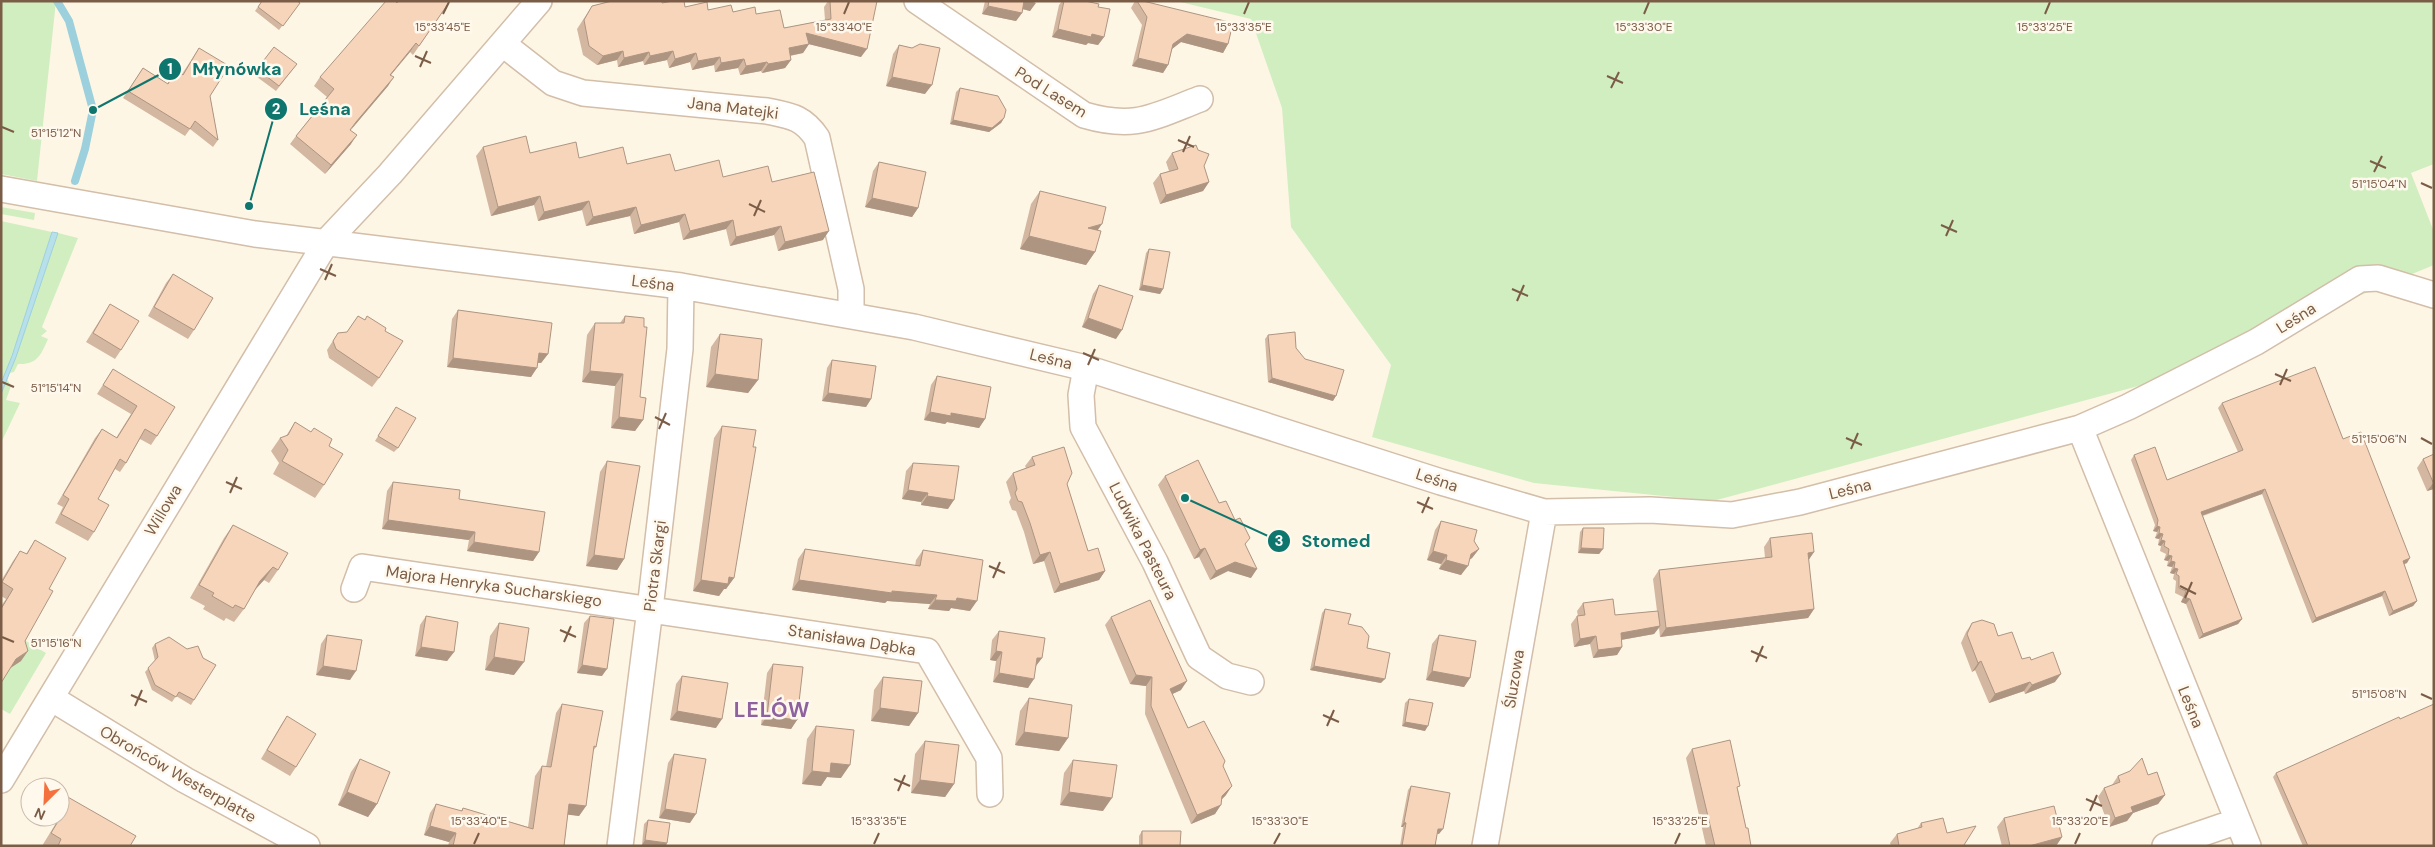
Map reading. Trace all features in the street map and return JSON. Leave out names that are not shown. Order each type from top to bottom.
[{"type":"street","points":[[327,241],[390,174],[539,1]]},
{"type":"street","name":"Pod Lasem","points":[[917,1],[1084,116],[1107,122],[1139,122],[1200,99]]},
{"type":"street","name":"Jana Matejki","points":[[503,44],[553,83],[583,93],[767,111],[793,116],[808,125],[817,138],[851,289],[850,315]]},
{"type":"street","name":"Leśna","points":[[1,189],[225,229],[682,286],[914,327],[1086,368],[1441,482],[1544,512],[1650,510],[1732,516],[1800,502],[2080,428],[2128,407],[2256,342],[2360,279],[2378,278],[2434,296]]},
{"type":"street","name":"Willowa","points":[[1,780],[327,241]]},
{"type":"street","name":"Piotra Skargi","points":[[620,846],[680,350],[682,286]]},
{"type":"street","name":"Ludwika Pasteura","points":[[1086,368],[1081,395],[1083,427],[1155,562],[1199,657],[1227,676],[1251,682]]},
{"type":"street","name":"Leśna","points":[[2080,428],[2248,846]]},
{"type":"street","name":"Śluzowa","points":[[1485,846],[1544,512]]},
{"type":"street","name":"Majora Henryka Sucharskiego","points":[[354,589],[362,567],[650,609]]},
{"type":"street","name":"Stanisława Dąbka","points":[[650,609],[927,651],[989,758],[990,794]]},
{"type":"street","name":"Obrońców Westerplatte","points":[[52,698],[186,780],[307,846]]},
{"type":"street","points":[[2165,846],[2238,821]]},
{"type":"green space","points":[[1,1],[56,1],[37,181],[1,174]]},
{"type":"green space","points":[[1176,1],[2434,1],[2434,164],[2411,173],[2434,232],[2434,265],[2142,385],[1713,501],[1534,483],[1372,437],[1391,365],[1291,227],[1282,108],[1251,19]]},
{"type":"green space","points":[[1,207],[35,213],[34,220],[1,214]]},
{"type":"green space","points":[[1,221],[52,232],[12,356],[1,383]]},
{"type":"green space","points":[[58,233],[78,238],[42,327],[47,331],[41,336],[48,339],[38,358],[30,363],[18,364],[14,372],[10,373]]},
{"type":"green space","points":[[7,379],[11,386],[6,400],[20,403],[1,443],[1,394]]},
{"type":"green space","points":[[1,626],[46,653],[10,714],[1,709]]},
{"type":"water","points":[[52,232],[58,233],[16,357],[1,394],[1,383],[12,356]]},
{"type":"building","points":[[262,1],[297,1],[300,3],[283,26],[258,7]]},
{"type":"building","points":[[386,1],[395,1],[397,3],[398,1],[450,1],[419,46],[416,43],[390,75],[394,77],[350,130],[357,135],[331,165],[296,136],[334,89],[320,77]]},
{"type":"building","points":[[612,1],[662,1],[662,3],[684,1],[685,7],[707,2],[708,10],[731,5],[733,12],[755,7],[756,14],[780,10],[784,28],[831,19],[830,1],[877,1],[867,49],[806,33],[809,44],[789,48],[791,60],[746,66],[744,59],[721,63],[720,57],[698,61],[696,53],[675,59],[673,51],[650,56],[649,52],[624,58],[623,51],[603,56],[589,46],[584,20],[592,6]]},
{"type":"building","points":[[989,1],[1024,1],[1022,13],[988,6]]},
{"type":"building","points":[[1064,1],[1085,1],[1099,4],[1098,7],[1110,9],[1104,37],[1092,34],[1091,37],[1058,29]]},
{"type":"building","points":[[1137,1],[1233,23],[1228,44],[1187,34],[1173,44],[1168,65],[1138,58],[1147,17]]},
{"type":"building","points":[[920,44],[940,48],[932,85],[892,77],[899,45],[912,48]]},
{"type":"building","points":[[274,47],[297,64],[279,86],[257,69]]},
{"type":"building","points":[[199,48],[229,66],[210,96],[218,140],[195,121],[190,129],[128,91],[143,68],[168,84],[176,70],[183,75]]},
{"type":"building","points":[[960,88],[998,96],[1006,110],[1004,118],[992,128],[953,120]]},
{"type":"building","points":[[526,136],[530,153],[576,142],[579,158],[623,147],[627,164],[670,154],[675,171],[719,160],[723,177],[768,166],[772,182],[814,172],[829,231],[785,242],[781,226],[736,237],[733,220],[690,231],[685,214],[641,225],[636,207],[593,217],[589,201],[544,212],[540,196],[498,207],[483,147]]},
{"type":"building","points":[[1196,145],[1198,150],[1209,154],[1204,166],[1209,182],[1166,195],[1160,174],[1178,169],[1172,153]]},
{"type":"building","points":[[879,162],[926,172],[918,208],[872,198]]},
{"type":"building","points":[[1040,191],[1106,207],[1102,224],[1088,228],[1101,231],[1095,252],[1029,236]]},
{"type":"building","points":[[1149,249],[1170,252],[1163,289],[1142,285]]},
{"type":"building","points":[[173,274],[213,298],[194,330],[154,307]]},
{"type":"building","points":[[1099,285],[1133,296],[1122,330],[1088,318]]},
{"type":"building","points":[[110,304],[139,321],[121,350],[93,333]]},
{"type":"building","points":[[458,310],[552,323],[548,354],[539,353],[537,368],[453,358]]},
{"type":"building","points":[[358,316],[365,320],[367,316],[386,328],[385,331],[403,341],[379,378],[336,349],[333,341],[338,333],[347,332]]},
{"type":"building","points":[[625,316],[644,318],[644,327],[647,327],[640,397],[646,398],[643,420],[619,417],[623,374],[590,371],[595,323],[624,323]]},
{"type":"building","points":[[1295,332],[1296,348],[1305,359],[1344,370],[1336,396],[1272,378],[1268,335]]},
{"type":"building","points":[[720,334],[762,339],[758,380],[715,374]]},
{"type":"building","points":[[832,360],[876,366],[871,399],[828,393]]},
{"type":"building","points":[[2315,367],[2343,439],[2361,432],[2410,558],[2403,561],[2417,601],[2393,611],[2385,591],[2316,618],[2265,489],[2201,512],[2242,619],[2203,634],[2190,599],[2184,597],[2186,591],[2179,588],[2179,576],[2176,574],[2178,569],[2174,568],[2175,562],[2171,561],[2172,556],[2168,555],[2169,549],[2164,546],[2165,541],[2161,540],[2163,534],[2159,533],[2158,520],[2134,455],[2155,447],[2167,480],[2243,450],[2222,403]]},
{"type":"building","points":[[113,369],[175,407],[157,436],[145,429],[126,463],[120,459],[98,499],[109,505],[94,532],[61,514],[69,499],[63,495],[102,429],[117,438],[137,406],[103,385]]},
{"type":"building","points":[[937,376],[991,387],[985,419],[951,413],[951,416],[930,412]]},
{"type":"building","points":[[396,407],[416,418],[398,448],[378,436]]},
{"type":"building","points":[[295,422],[311,432],[314,428],[332,439],[329,446],[343,454],[324,485],[282,461],[288,450],[280,438],[288,435]]},
{"type":"building","points":[[722,426],[756,430],[753,447],[756,447],[734,578],[729,577],[728,584],[701,580]]},
{"type":"building","points":[[1064,447],[1072,473],[1067,484],[1088,551],[1098,548],[1105,571],[1060,584],[1050,552],[1040,555],[1022,502],[1018,501],[1015,493],[1017,489],[1013,473],[1035,465],[1032,457]]},
{"type":"building","points":[[2434,454],[2434,482],[2433,482],[2423,459]]},
{"type":"building","points":[[1198,460],[1219,503],[1226,501],[1235,520],[1240,518],[1250,538],[1245,544],[1257,569],[1235,562],[1216,571],[1205,548],[1200,550],[1165,476]]},
{"type":"building","points":[[607,461],[640,466],[624,559],[594,555]]},
{"type":"building","points":[[913,463],[959,466],[954,500],[927,496],[928,493],[908,490]]},
{"type":"building","points":[[393,482],[460,490],[459,499],[545,512],[539,552],[474,542],[475,532],[388,520]]},
{"type":"building","points":[[1441,521],[1477,530],[1474,541],[1479,549],[1471,554],[1468,566],[1446,560],[1447,555],[1433,551]]},
{"type":"building","points":[[233,525],[288,553],[278,570],[273,567],[260,581],[244,609],[235,605],[233,608],[212,596],[214,593],[199,585]]},
{"type":"building","points":[[1583,528],[1604,528],[1603,549],[1581,548]]},
{"type":"building","points":[[1812,533],[1814,552],[1808,553],[1814,609],[1666,628],[1659,570],[1772,557],[1770,538]]},
{"type":"building","points":[[35,540],[66,558],[49,589],[53,591],[25,641],[28,651],[16,659],[1,683],[1,609],[13,589],[2,582],[20,551],[27,554]]},
{"type":"building","points":[[805,549],[920,566],[923,550],[983,560],[977,601],[957,598],[956,601],[935,600],[937,595],[892,591],[892,593],[799,580]]},
{"type":"building","points":[[1613,599],[1615,615],[1658,611],[1660,626],[1621,633],[1622,647],[1598,650],[1596,636],[1580,639],[1577,616],[1585,615],[1583,603]]},
{"type":"building","points":[[1150,600],[1187,681],[1170,689],[1188,728],[1204,721],[1225,761],[1223,766],[1232,786],[1222,796],[1221,805],[1197,815],[1151,706],[1152,677],[1136,675],[1111,617]]},
{"type":"building","points":[[1325,609],[1351,614],[1348,624],[1362,627],[1369,636],[1367,648],[1390,653],[1385,679],[1314,666]]},
{"type":"building","points":[[426,616],[458,622],[454,652],[421,647]]},
{"type":"building","points":[[590,616],[614,619],[607,669],[582,665]]},
{"type":"building","points":[[1982,620],[1994,624],[1998,636],[2012,632],[2022,659],[2030,657],[2031,660],[2053,652],[2061,674],[2032,685],[2030,682],[1995,694],[1981,661],[1978,663],[1967,634],[1972,623]]},
{"type":"building","points":[[499,623],[529,628],[524,662],[494,657]]},
{"type":"building","points":[[999,631],[1045,638],[1042,658],[1037,658],[1034,679],[999,673],[1002,652],[996,651]]},
{"type":"building","points":[[327,635],[362,640],[356,671],[323,666]]},
{"type":"building","points":[[1439,635],[1476,641],[1470,678],[1432,671]]},
{"type":"building","points":[[169,637],[187,649],[198,646],[203,658],[216,665],[194,700],[179,692],[176,697],[155,685],[148,668],[158,657],[155,644]]},
{"type":"building","points":[[773,664],[803,667],[797,720],[767,716]]},
{"type":"building","points":[[682,676],[728,683],[722,719],[677,711]]},
{"type":"building","points":[[883,677],[922,681],[918,713],[880,708]]},
{"type":"building","points":[[1029,698],[1072,705],[1068,738],[1024,732]]},
{"type":"building","points":[[1409,699],[1433,703],[1428,726],[1405,722]]},
{"type":"building","points":[[562,704],[603,711],[596,747],[594,746],[586,806],[569,804],[564,846],[453,846],[456,833],[430,826],[436,804],[462,811],[463,808],[533,829],[542,766],[551,767]]},
{"type":"building","points":[[2434,704],[2434,846],[2308,846],[2276,773],[2399,717],[2400,719]]},
{"type":"building","points":[[287,716],[316,734],[296,767],[267,750]]},
{"type":"building","points":[[816,726],[854,730],[850,765],[831,763],[830,773],[812,771]]},
{"type":"building","points":[[1730,740],[1740,786],[1737,787],[1751,846],[1715,846],[1692,749]]},
{"type":"building","points":[[925,741],[959,745],[954,784],[920,780]]},
{"type":"building","points":[[674,754],[706,759],[696,814],[665,809]]},
{"type":"building","points":[[2142,758],[2148,775],[2157,772],[2165,795],[2131,807],[2133,812],[2115,818],[2104,788],[2120,782],[2118,776],[2130,771]]},
{"type":"building","points":[[360,759],[390,772],[377,804],[347,792]]},
{"type":"building","points":[[1073,760],[1117,765],[1112,798],[1069,792]]},
{"type":"building","points":[[1411,786],[1450,793],[1443,829],[1438,829],[1435,846],[1402,846],[1406,823],[1404,822]]},
{"type":"building","points":[[70,798],[136,836],[130,846],[58,846],[61,839],[51,833],[55,827],[70,827]]},
{"type":"building","points":[[2054,806],[2062,837],[2029,846],[2010,846],[2004,818]]},
{"type":"building","points":[[1943,818],[1947,833],[1976,826],[1964,846],[1899,846],[1897,834],[1922,827],[1921,823]]},
{"type":"building","points":[[648,820],[670,823],[667,843],[645,840]]},
{"type":"building","points":[[1142,831],[1181,831],[1180,846],[1142,846]]},
{"type":"waterway","points":[[57,1],[69,21],[93,110],[85,149],[75,181]]},
{"type":"place","name":"Młynówka","points":[[93,110]]},
{"type":"place","name":"Leśna","points":[[249,206]]},
{"type":"place","name":"Stomed","points":[[1185,498]]},
{"type":"district","name":"LELÓW","points":[[772,710]]}]
